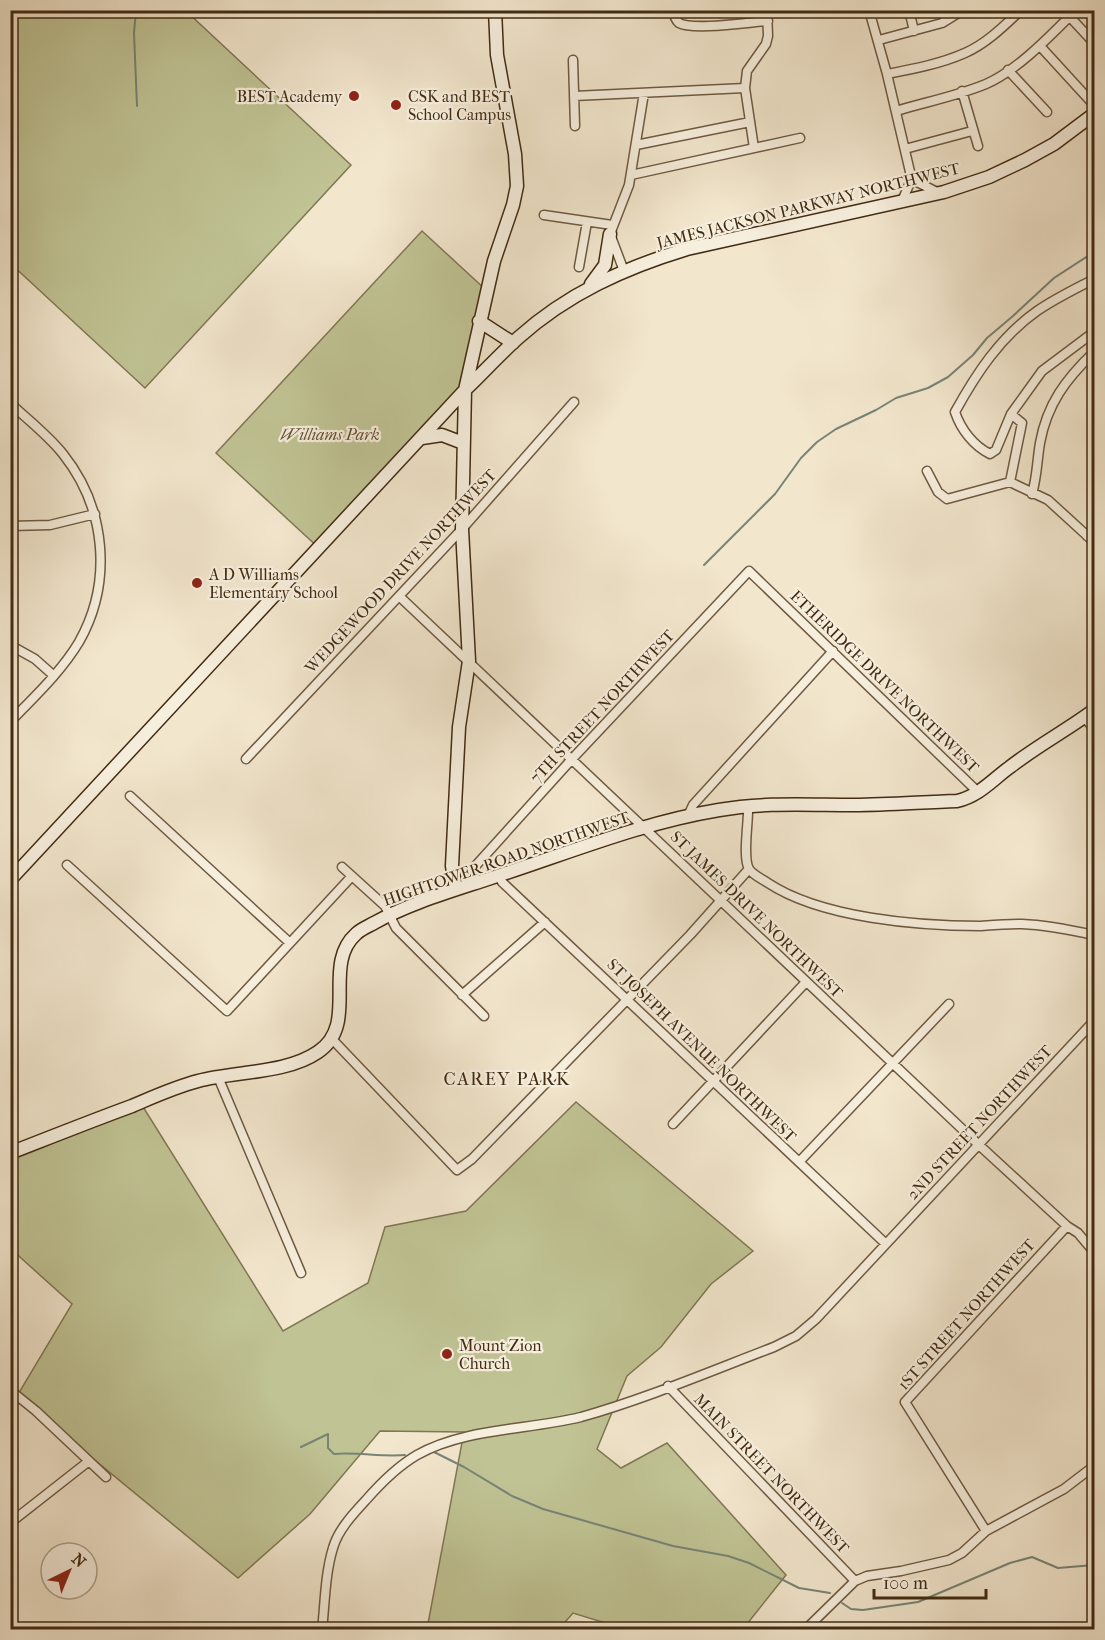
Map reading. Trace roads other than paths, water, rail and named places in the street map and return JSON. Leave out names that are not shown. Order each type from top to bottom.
[{"type":"street","points":[[460,888],[452,866],[459,727],[469,661],[462,529],[465,390],[494,261],[513,205],[516,186],[515,154],[497,55],[495,10]]},
{"type":"street","points":[[673,10],[679,23],[696,27],[768,21]]},
{"type":"street","points":[[754,148],[745,88],[747,71],[766,44],[767,10]]},
{"type":"street","points":[[869,10],[879,40],[910,176],[902,201]]},
{"type":"street","points":[[909,10],[914,31]]},
{"type":"street","points":[[879,40],[942,23],[963,10]]},
{"type":"street","points":[[887,74],[926,66],[966,53],[990,38],[1021,10]]},
{"type":"street","points":[[896,111],[986,84],[1040,46],[1073,14],[1095,43]]},
{"type":"street","points":[[1040,46],[1095,105]]},
{"type":"street","points":[[573,60],[575,126]]},
{"type":"street","points":[[1008,70],[1047,112]]},
{"type":"street","points":[[574,96],[745,88]]},
{"type":"street","points":[[962,91],[978,146]]},
{"type":"street","points":[[586,290],[605,265],[611,229],[629,186],[644,93]]},
{"type":"street","name":"JAMES JACKSON PARKWAY NORTHWEST","points":[[10,880],[465,390],[513,343],[549,313],[586,290],[624,271],[687,249],[939,193],[988,177],[1054,144],[1095,114]]},
{"type":"street","points":[[636,145],[750,122]]},
{"type":"street","name":"JAMES JACKSON PARKWAY NORTHWEST","points":[[905,148],[972,130]]},
{"type":"street","points":[[631,175],[800,138]]},
{"type":"street","points":[[910,176],[939,193]]},
{"type":"street","points":[[544,215],[587,222],[611,229]]},
{"type":"street","points":[[579,267],[587,222]]},
{"type":"street","points":[[611,229],[624,271]]},
{"type":"street","points":[[1095,279],[1038,310],[1016,328],[992,354],[970,385],[955,412],[958,423],[975,444],[990,454],[996,450],[1011,414],[1042,371],[1095,332]]},
{"type":"street","points":[[479,321],[513,343]]},
{"type":"street","points":[[1032,494],[1047,412],[1064,384],[1095,352]]},
{"type":"street","name":"WEDGEWOOD DRIVE NORTHWEST","points":[[246,759],[462,529],[574,402]]},
{"type":"street","points":[[10,403],[50,440],[81,480],[98,529],[101,558],[95,603],[78,642],[53,675],[10,722]]},
{"type":"street","points":[[1010,482],[1022,423],[1011,414]]},
{"type":"street","points":[[422,438],[442,435],[463,443]]},
{"type":"street","points":[[927,471],[938,492],[946,499],[1010,482],[1048,500],[1095,543]]},
{"type":"street","points":[[10,526],[50,525],[94,514]]},
{"type":"street","points":[[1087,536],[1095,527]]},
{"type":"street","name":"7TH STREET NORTHWEST","points":[[460,888],[470,872],[572,759],[749,571],[770,591]]},
{"type":"street","name":"ETHERIDGE DRIVE NORTHWEST","points":[[770,591],[980,793]]},
{"type":"street","name":"ST JAMES DRIVE NORTHWEST","points":[[399,596],[979,1145],[1067,1226],[1078,1233],[1095,1252]]},
{"type":"street","points":[[10,645],[35,659],[53,675]]},
{"type":"street","points":[[688,816],[693,805],[833,651]]},
{"type":"street","points":[[1089,713],[1095,729]]},
{"type":"street","name":"HIGHTOWER ROAD NORTHWEST","points":[[332,1039],[338,1024],[341,1003],[340,967],[344,950],[356,933],[390,915],[460,888],[645,827],[688,816],[748,806],[791,803],[855,805],[969,799],[980,793],[1011,766],[1089,713]]},
{"type":"street","points":[[130,796],[290,943]]},
{"type":"street","points":[[748,806],[746,859],[749,869],[776,889],[798,900],[843,912],[918,922],[979,926],[1023,924],[1095,935]]},
{"type":"street","points":[[67,865],[227,1011],[352,876]]},
{"type":"street","points":[[342,867],[384,906],[396,928],[484,1016]]},
{"type":"street","points":[[10,1153],[183,1086],[292,1063],[321,1051],[332,1039],[457,1170],[471,1159],[690,934],[749,869]]},
{"type":"street","name":"ST JOSEPH AVENUE NORTHWEST","points":[[499,876],[502,882],[886,1244]]},
{"type":"street","points":[[462,995],[546,922]]},
{"type":"street","points":[[673,1124],[806,982]]},
{"type":"street","points":[[799,1162],[949,1004]]},
{"type":"street","name":"2ND STREET NORTHWEST","points":[[322,1629],[330,1560],[337,1537],[373,1492],[407,1461],[432,1448],[466,1437],[581,1417],[774,1347],[796,1336],[816,1319],[1095,1021]]},
{"type":"street","points":[[218,1077],[301,1273]]},
{"type":"street","name":"1ST STREET NORTHWEST","points":[[986,1531],[905,1402],[1067,1226]]},
{"type":"street","name":"MAIN STREET NORTHWEST","points":[[668,1386],[855,1581]]},
{"type":"street","points":[[10,1390],[36,1411],[106,1477]]},
{"type":"street","points":[[10,1523],[89,1461]]},
{"type":"street","points":[[805,1629],[855,1581],[867,1576],[902,1572],[949,1560],[962,1553],[986,1531],[1064,1490],[1095,1466]]},
{"type":"waterway","points":[[136,10],[134,33],[137,106]]},
{"type":"waterway","points":[[704,565],[775,494],[801,458],[817,442],[836,429],[896,398],[928,388],[948,377],[973,355],[987,338],[1054,278],[1094,252]]},
{"type":"waterway","points":[[301,1447],[328,1434],[328,1448],[334,1454],[405,1455]]},
{"type":"waterway","points":[[434,1452],[512,1496],[543,1509],[673,1546],[728,1556],[749,1563],[799,1588],[830,1593]]},
{"type":"waterway","points":[[842,1603],[851,1609],[863,1610],[918,1602],[1010,1563],[1032,1557],[1058,1568],[1094,1565]]},
{"type":"place","name":"BEST Academy","points":[[354,96]]},
{"type":"place","name":"CSK and BEST School Campus","points":[[396,105]]},
{"type":"place","name":"A D Williams Elementary School","points":[[197,583]]},
{"type":"place","name":"Mount Zion Church","points":[[447,1354]]},
{"type":"district","name":"CAREY PARK","points":[[507,1079]]},
{"type":"park label","name":"Williams Park","points":[[330,434]]}]
